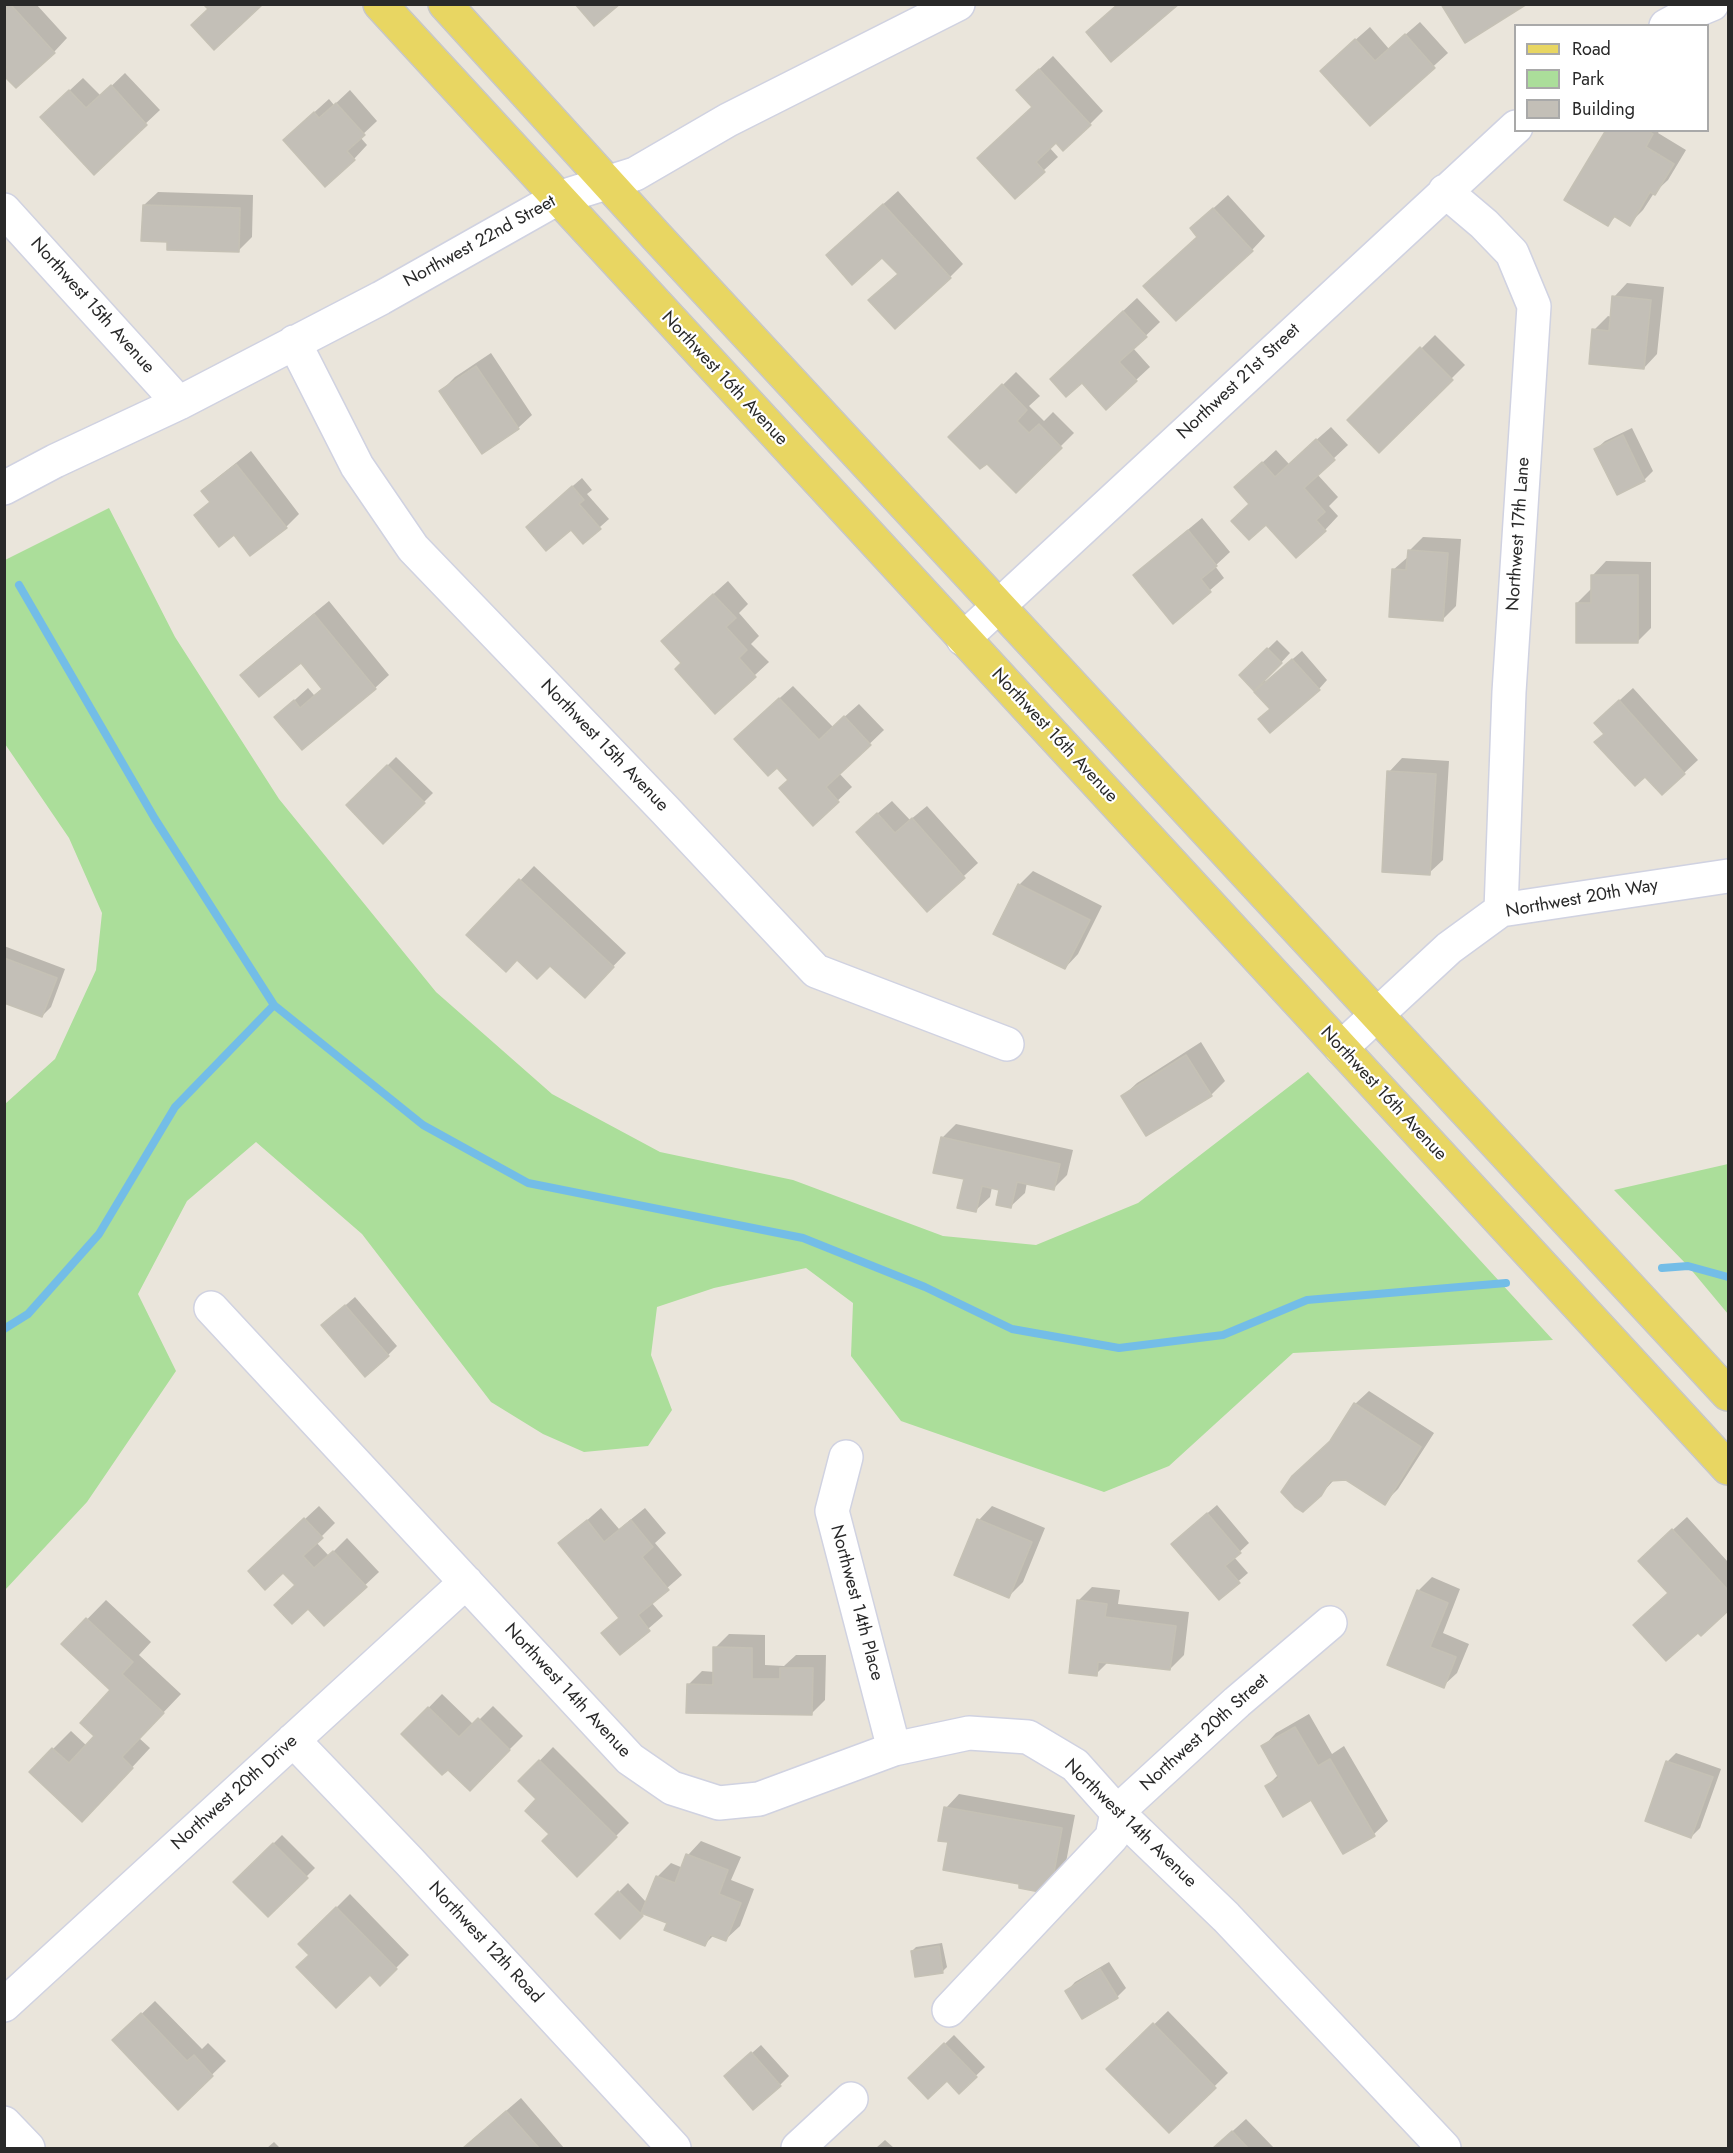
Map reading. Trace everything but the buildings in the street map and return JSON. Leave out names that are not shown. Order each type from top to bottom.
[{"type":"main road","name":"Northwest 16th Avenue","points":[[380,4],[1728,1468]]},
{"type":"main road","points":[[445,4],[606,183],[1728,1394]]},
{"type":"main road","points":[[1637,1369],[1674,1335]]},
{"type":"street","name":"Northwest 22nd Street","points":[[4,488],[55,461],[179,403],[381,298],[558,198],[635,174],[728,120],[937,17],[958,4]]},
{"type":"street","points":[[1670,24],[1712,4]]},
{"type":"street","name":"Northwest 21st Street","points":[[963,639],[1514,128]]},
{"type":"street","name":"Northwest 17th Lane","points":[[1445,191],[1484,224],[1512,253],[1534,306],[1509,692],[1501,910]]},
{"type":"street","name":"Northwest 15th Avenue","points":[[4,210],[179,403]]},
{"type":"street","name":"Northwest 15th Avenue","points":[[294,342],[357,466],[413,548],[816,970],[1007,1044]]},
{"type":"street","name":"Northwest 20th Way","points":[[1341,1048],[1449,948],[1501,910],[1728,876]]},
{"type":"street","name":"Northwest 14th Avenue","points":[[211,1308],[630,1759],[672,1788],[719,1803],[759,1799],[894,1749],[969,1733],[1028,1737],[1075,1765],[1117,1812],[1226,1917],[1444,2148]]},
{"type":"street","name":"Northwest 14th Place","points":[[846,1457],[832,1511],[894,1749]]},
{"type":"street","name":"Northwest 20th Drive","points":[[4,2005],[466,1582]]},
{"type":"street","name":"Northwest 20th Street","points":[[1117,1812],[1237,1702],[1330,1623]]},
{"type":"street","name":"Northwest 12th Road","points":[[293,1740],[409,1861],[674,2148]]},
{"type":"street","points":[[949,2010],[1112,1837],[1117,1812]]},
{"type":"street","points":[[798,2148],[851,2099]]},
{"type":"street","points":[[4,2123],[28,2148]]},
{"type":"green space","points":[[109,508],[175,637],[279,799],[436,992],[552,1094],[660,1152],[793,1180],[943,1236],[1036,1245],[1138,1203],[1308,1072],[1553,1340],[1293,1353],[1169,1466],[1104,1492],[901,1421],[851,1356],[853,1303],[806,1268],[714,1288],[657,1307],[651,1355],[672,1410],[648,1446],[584,1452],[543,1434],[491,1402],[362,1234],[256,1142],[187,1201],[138,1294],[176,1371],[87,1502],[5,1590],[5,1104],[55,1059],[96,970],[102,913],[69,838],[5,744],[5,560]]},
{"type":"green space","points":[[1728,1164],[1728,1314],[1688,1266],[1614,1190]]},
{"type":"waterway","points":[[19,585],[155,819],[274,1005]]},
{"type":"waterway","points":[[4,1329],[28,1314],[99,1234],[175,1107],[274,1005],[423,1125],[528,1183],[803,1238],[925,1287],[1012,1329],[1119,1348],[1223,1335],[1307,1300],[1506,1283]]},
{"type":"waterway","points":[[1662,1268],[1688,1266],[1728,1277]]}]
